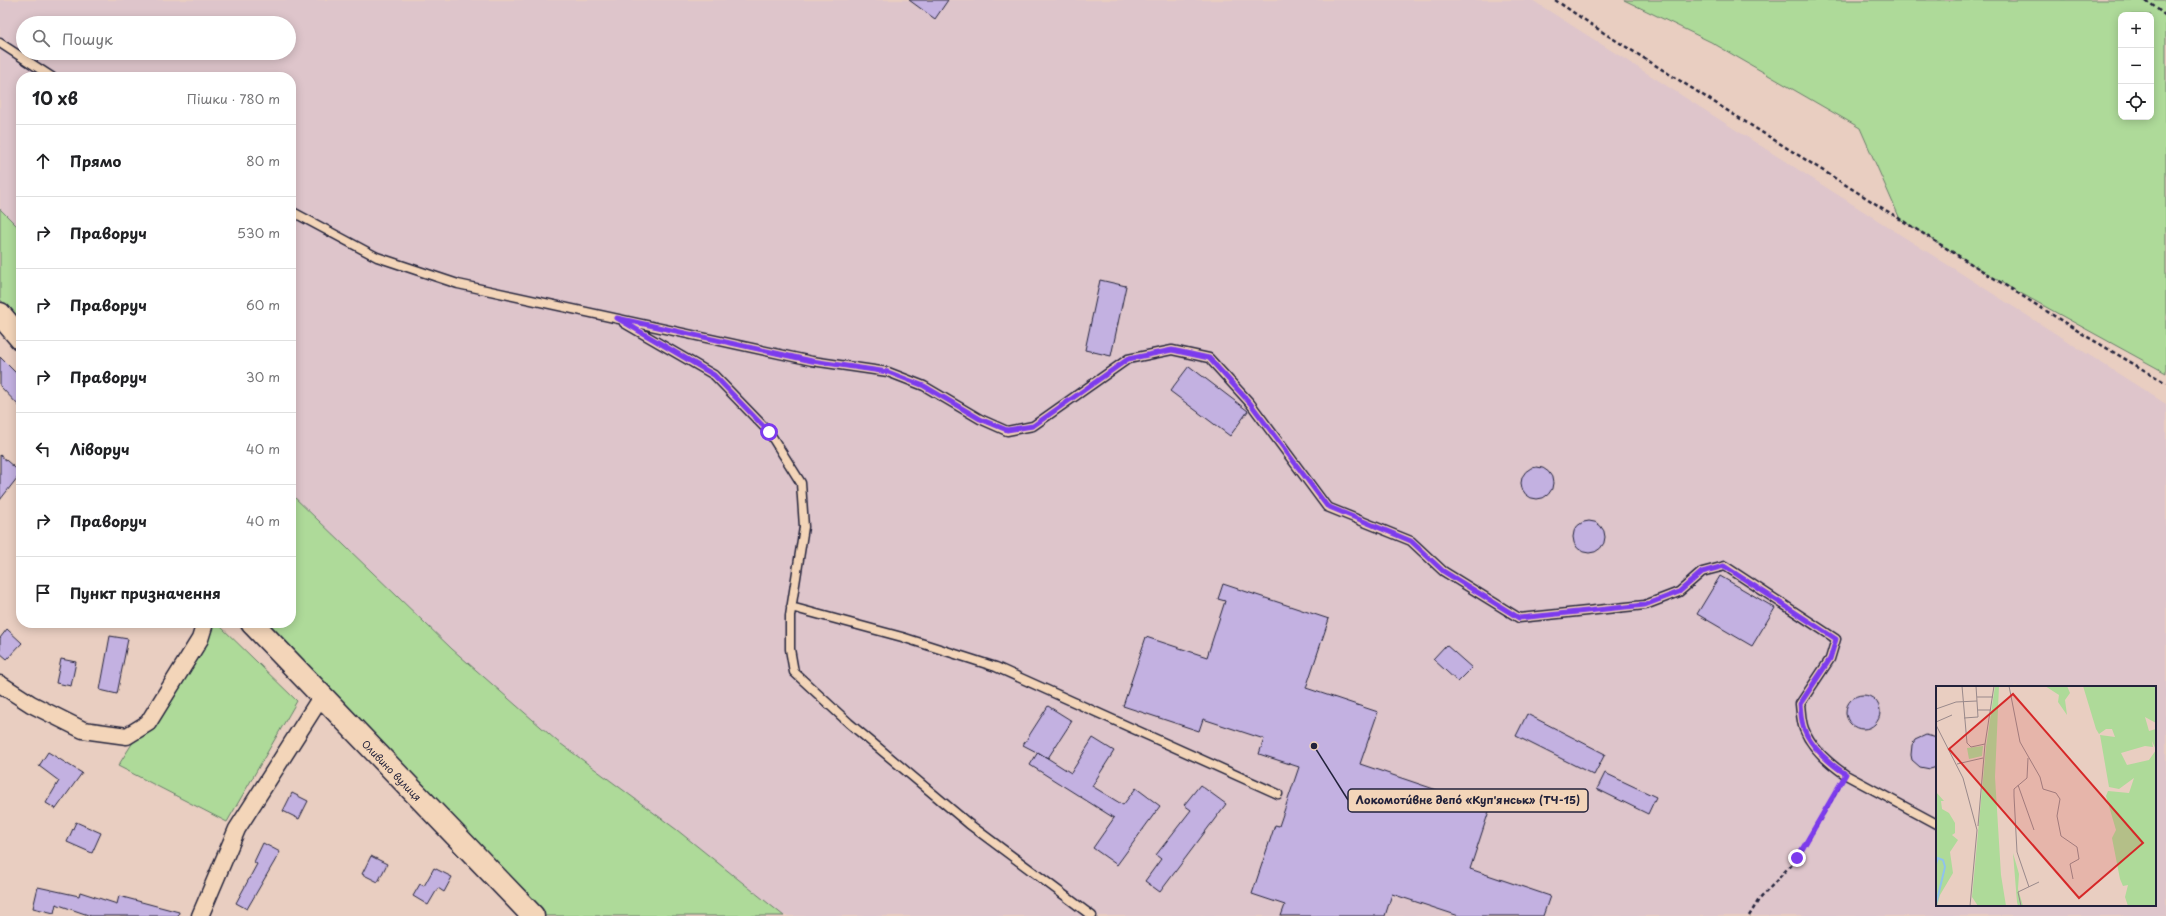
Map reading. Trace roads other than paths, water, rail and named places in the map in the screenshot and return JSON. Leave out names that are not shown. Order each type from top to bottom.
[{"type":"street","points":[[0,314],[16,333]]},
{"type":"street","points":[[0,684],[31,704],[83,730],[127,736],[148,723],[200,639],[203,628]]},
{"type":"street","name":"Оливино вулиця","points":[[257,628],[534,916]]},
{"type":"street","points":[[200,916],[237,829],[316,705],[323,698]]},
{"type":"lane","points":[[0,43],[16,53]]},
{"type":"lane","points":[[26,60],[44,72]]},
{"type":"lane","points":[[296,214],[377,257],[458,284],[812,361],[888,372],[924,386],[980,419],[1007,430],[1033,426],[1128,359],[1172,350],[1209,358],[1250,403],[1327,506],[1411,541],[1443,571],[1519,618],[1645,605],[1679,592],[1702,572],[1724,566],[1826,631],[1836,639],[1830,659],[1800,704],[1804,729],[1813,744],[1832,766],[1936,823]]},
{"type":"lane","points":[[617,318],[714,375],[769,432],[801,483],[804,528],[791,608],[790,649],[794,672],[849,723],[969,824],[1092,916]]},
{"type":"lane","points":[[791,608],[902,637],[996,667],[1278,794]]},
{"type":"place","name":"Локомоти́вне депо́ «Куп'янськ» (ТЧ-15)","points":[[1314,746]]}]
